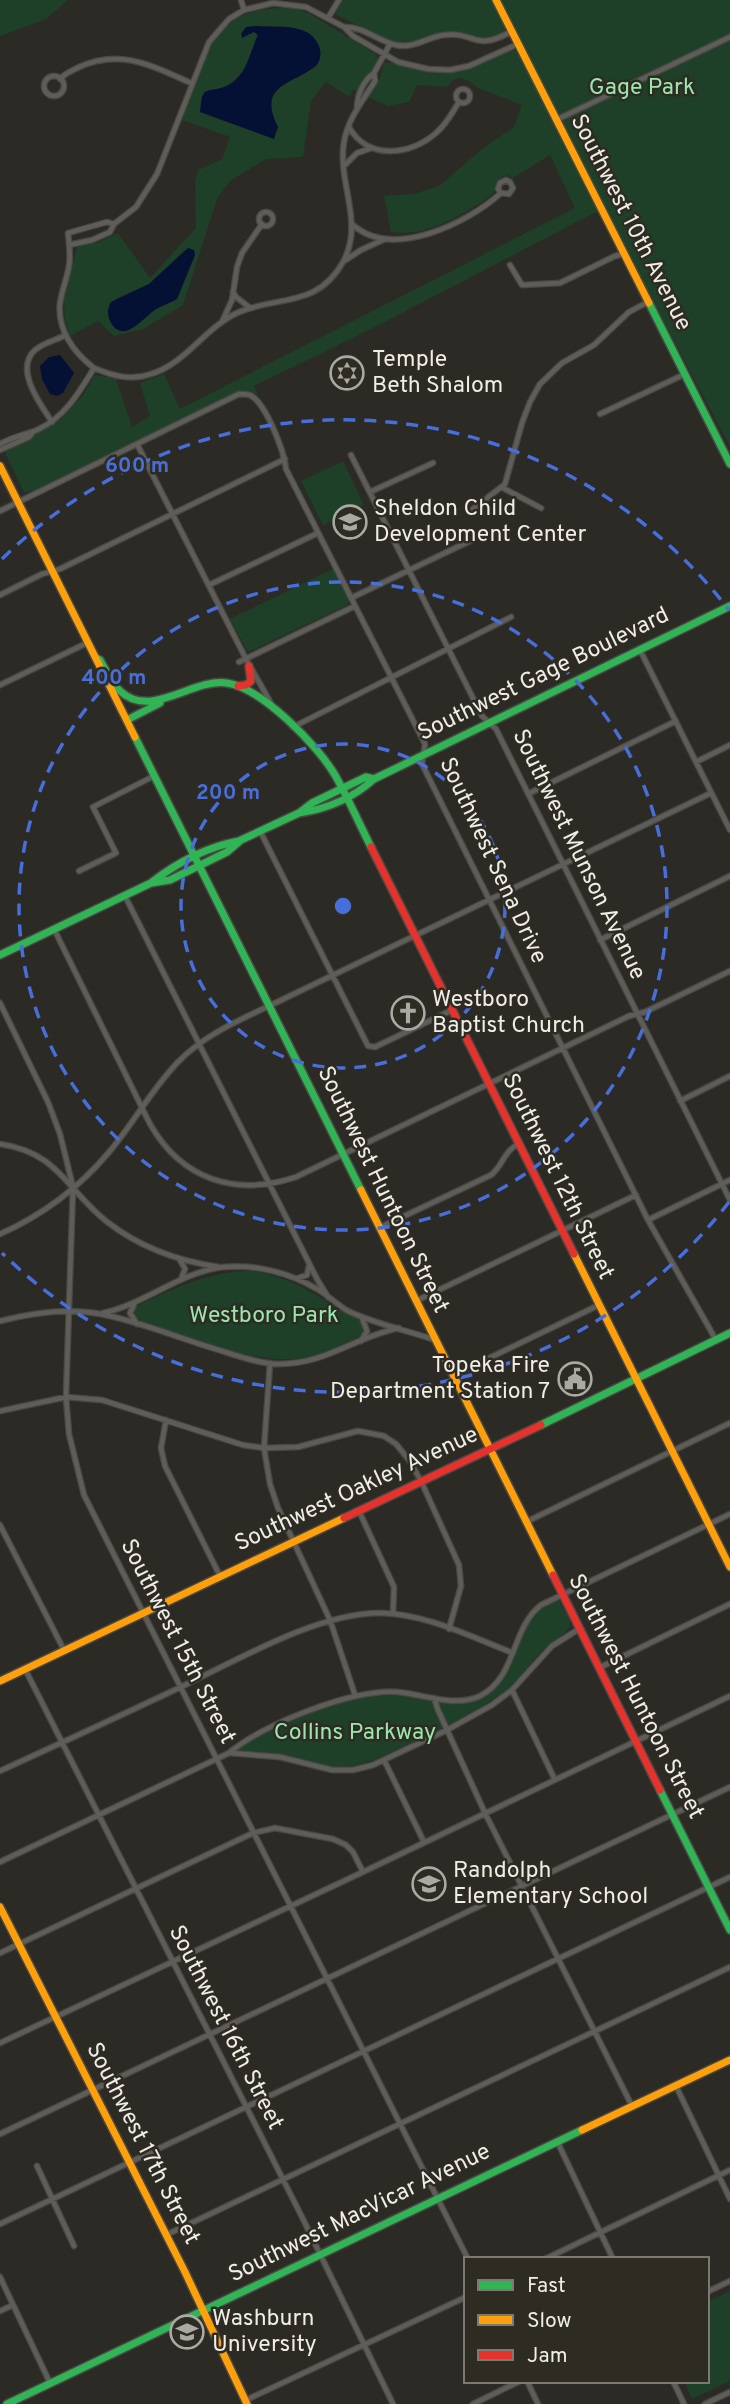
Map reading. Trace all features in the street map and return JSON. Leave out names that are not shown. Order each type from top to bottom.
[{"type":"main road","name":"Southwest 10th Avenue","points":[[496,0],[730,464]]},
{"type":"main road","name":"Southwest Huntoon Street","points":[[0,466],[730,1930]]},
{"type":"main road","name":"Southwest Gage Boulevard","points":[[299,813],[315,811],[364,788],[374,779],[424,754],[730,606]]},
{"type":"main road","points":[[94,657],[100,660],[119,690],[137,701],[156,701],[186,689],[212,683],[229,683],[258,696],[275,710]]},
{"type":"main road","points":[[238,686],[251,681],[248,663]]},
{"type":"main road","points":[[127,720],[186,689]]},
{"type":"main road","name":"Southwest 12th Street","points":[[275,710],[334,773],[343,788],[730,1567]]},
{"type":"main road","name":"Southwest Gage Boulevard","points":[[151,883],[170,880],[299,813],[312,803],[366,777],[374,779]]},
{"type":"main road","name":"Southwest Gage Boulevard","points":[[0,955],[151,883],[165,871],[224,843],[241,841]]},
{"type":"main road","name":"Southwest Oakley Avenue","points":[[0,1681],[730,1333]]},
{"type":"main road","name":"Southwest 17th Street","points":[[0,1907],[248,2403]]},
{"type":"main road","name":"Southwest MacVicar Avenue","points":[[7,2404],[730,2060]]},
{"type":"street","points":[[241,0],[244,10]]},
{"type":"street","points":[[328,19],[339,0]]},
{"type":"street","points":[[69,245],[103,236],[136,207],[157,174],[209,42],[229,19],[244,10],[273,3],[306,7],[344,27],[353,36],[384,55],[408,65],[428,69],[450,70],[478,63],[518,44]]},
{"type":"street","points":[[344,27],[354,27],[390,44],[409,46],[436,36],[451,34],[485,42],[512,31]]},
{"type":"street","points":[[556,120],[730,37]]},
{"type":"street","points":[[343,262],[352,224],[344,166],[344,143],[348,126],[357,108],[357,98],[390,44]]},
{"type":"street","points":[[60,79],[68,72],[95,61],[122,58],[145,64],[191,83]]},
{"type":"street","points":[[51,77],[60,79],[62,92],[56,96],[48,95],[44,89],[45,81],[51,77]]},
{"type":"street","points":[[348,126],[357,140],[370,148],[394,151],[405,149],[425,142],[439,131],[459,102]]},
{"type":"street","points":[[344,166],[357,153],[370,148]]},
{"type":"street","points":[[352,224],[364,233],[390,238],[416,237],[433,233],[489,204],[500,193]]},
{"type":"street","points":[[114,224],[107,222],[68,233],[69,266],[60,308],[65,335],[75,352],[94,368],[128,378],[156,372],[171,364],[222,322],[250,308],[289,302],[308,295],[326,282],[343,262],[361,250],[390,238]]},
{"type":"street","points":[[222,322],[232,300],[242,253],[262,224]]},
{"type":"street","points":[[510,265],[522,285],[560,283],[624,254]]},
{"type":"street","points":[[233,292],[250,308]]},
{"type":"street","points":[[473,509],[503,488],[522,423],[540,384],[562,363],[594,345],[629,312],[648,302]]},
{"type":"street","points":[[52,422],[29,379],[27,367],[30,356],[38,348],[65,335]]},
{"type":"street","points":[[0,444],[52,422],[71,404],[94,368]]},
{"type":"street","points":[[600,414],[685,374]]},
{"type":"street","name":"Southwest Sena Drive","points":[[137,444],[239,394],[250,395],[262,407],[285,459],[286,469],[425,744],[422,764],[648,1220],[716,1340]]},
{"type":"street","points":[[0,450],[29,437],[33,431]]},
{"type":"street","points":[[0,511],[137,444]]},
{"type":"street","name":"Southwest 12th Street","points":[[137,444],[248,663],[275,710]]},
{"type":"street","name":"Southwest Munson Avenue","points":[[351,455],[482,716],[496,729],[730,1200]]},
{"type":"street","points":[[0,595],[285,459]]},
{"type":"street","points":[[370,492],[433,463]]},
{"type":"street","points":[[503,488],[541,508]]},
{"type":"street","points":[[209,585],[318,533]]},
{"type":"street","points":[[351,598],[472,540]]},
{"type":"street","points":[[239,662],[248,663],[355,606]]},
{"type":"street","points":[[293,727],[511,617]]},
{"type":"street","points":[[0,685],[87,643]]},
{"type":"street","points":[[640,649],[711,793],[728,821],[730,830]]},
{"type":"street","points":[[528,794],[676,721]]},
{"type":"street","points":[[696,762],[730,745]]},
{"type":"street","points":[[79,871],[116,853],[93,807],[155,775]]},
{"type":"street","points":[[0,1234],[61,1199],[97,1166],[179,1061],[199,1044],[268,1006],[711,793]]},
{"type":"street","points":[[260,831],[370,1047],[452,1010]]},
{"type":"street","points":[[600,940],[730,876]]},
{"type":"street","points":[[125,896],[328,1297]]},
{"type":"street","points":[[54,929],[163,1143],[189,1168],[224,1183],[247,1186],[271,1185],[296,1177],[489,1083],[730,971]]},
{"type":"street","name":"Southwest 15th Street","points":[[0,1003],[43,1087],[60,1134],[73,1187],[66,1397],[69,1434],[85,1494],[467,2257]]},
{"type":"street","points":[[680,1101],[730,1076]]},
{"type":"street","points":[[0,1144],[38,1155],[60,1171],[104,1219],[130,1238],[158,1252],[180,1259],[223,1267],[267,1270],[295,1278],[342,1308],[360,1316],[435,1340]]},
{"type":"street","points":[[379,1228],[491,1175],[512,1147],[519,1144]]},
{"type":"street","points":[[648,1220],[730,1180]]},
{"type":"street","points":[[415,1301],[636,1195]]},
{"type":"street","points":[[179,1282],[186,1272],[180,1259]]},
{"type":"street","points":[[295,1278],[307,1275],[310,1270],[309,1262]]},
{"type":"street","points":[[99,1314],[134,1304],[179,1282],[223,1267]]},
{"type":"street","points":[[134,1304],[130,1313],[137,1324]]},
{"type":"street","points":[[452,1376],[599,1305]]},
{"type":"street","points":[[0,1321],[23,1315],[69,1312],[99,1314],[270,1363],[304,1362],[321,1358],[398,1328]]},
{"type":"street","points":[[360,1316],[365,1321],[367,1331],[361,1341]]},
{"type":"street","points":[[270,1363],[264,1448],[273,1496],[330,1620],[355,1695]]},
{"type":"street","points":[[0,1411],[66,1397],[102,1400],[243,1445],[264,1448],[298,1447],[351,1432],[374,1432],[384,1436],[396,1444],[410,1460],[453,1548],[461,1586],[449,1629]]},
{"type":"street","points":[[166,1420],[162,1448],[166,1466],[220,1576]]},
{"type":"street","points":[[526,1522],[730,1423]]},
{"type":"street","points":[[359,1511],[394,1587],[393,1614]]},
{"type":"street","points":[[0,1862],[229,1753],[238,1745],[279,1724],[323,1705],[355,1695],[396,1692],[460,1701],[484,1693],[502,1677],[534,1610],[550,1599],[730,1514]]},
{"type":"street","points":[[0,1525],[64,1650]]},
{"type":"street","points":[[599,1668],[730,1604]]},
{"type":"street","points":[[0,1771],[261,1648],[330,1620],[355,1614],[393,1614],[426,1620],[513,1653]]},
{"type":"street","points":[[229,1753],[280,1757],[332,1770],[354,1770],[384,1760],[476,1715],[512,1690],[543,1654],[579,1629]]},
{"type":"street","name":"Southwest 16th Street","points":[[25,1669],[393,2404]]},
{"type":"street","points":[[512,1690],[555,1780]]},
{"type":"street","points":[[0,2043],[730,1696]]},
{"type":"street","points":[[434,1698],[485,1813],[632,2106]]},
{"type":"street","points":[[384,1760],[424,1842]]},
{"type":"street","points":[[0,2133],[730,1787]]},
{"type":"street","points":[[0,1953],[254,1833],[275,1828],[333,1839],[351,1849],[363,1872]]},
{"type":"street","points":[[0,2224],[730,1877]]},
{"type":"street","points":[[166,2235],[730,1968]]},
{"type":"street","points":[[676,2086],[730,2199]]},
{"type":"street","points":[[557,2141],[612,2257]]},
{"type":"street","points":[[37,2166],[74,2246]]},
{"type":"street","points":[[549,2257],[730,2171]]},
{"type":"street","points":[[0,2277],[50,2384]]},
{"type":"street","points":[[709,2291],[730,2281]]},
{"type":"street","points":[[248,2403],[464,2298]]},
{"type":"street","points":[[0,2311],[12,2305]]},
{"type":"street","points":[[473,2404],[516,2383]]},
{"type":"street","points":[[528,2383],[538,2404]]},
{"type":"street","points":[[674,2383],[684,2404]]},
{"type":"street","points":[[705,2404],[730,2392]]},
{"type":"green space","points":[[0,0],[68,0],[46,19],[0,36]]},
{"type":"green space","points":[[343,0],[491,0],[505,28],[504,32],[488,38],[452,31],[416,42],[401,43],[381,37],[335,14]]},
{"type":"green space","name":"Gage Park","points":[[500,0],[730,0],[730,447],[593,186]]},
{"type":"green space","points":[[276,8],[297,9],[310,14],[377,55],[378,59],[358,92],[353,89],[350,97],[326,82],[311,101],[303,157],[266,159],[230,181],[217,199],[183,305],[143,329],[114,336],[98,321],[70,336],[65,320],[64,301],[77,247],[97,243],[118,233],[150,278],[196,228],[195,180],[198,170],[222,159],[230,137],[182,120],[197,75],[211,46],[231,23],[248,13]],"holes":[[[257,26],[292,27],[312,69],[284,84],[273,96],[273,114],[278,127],[231,121],[200,112],[205,92],[226,86],[243,70],[258,35],[254,32]],[[185,250],[179,295],[125,332],[117,298],[149,284]]]},
{"type":"green space","points":[[511,50],[516,51],[523,61],[598,211],[369,330],[254,386],[258,395],[250,391],[239,391],[35,491],[24,492],[6,451],[61,419],[83,395],[95,375],[116,379],[132,427],[150,416],[140,383],[164,374],[180,409],[575,208],[550,155],[513,178],[503,176],[498,180],[491,196],[443,223],[418,231],[391,232],[384,196],[414,194],[439,186],[482,149],[514,127],[522,105],[458,78],[448,87],[417,85],[409,102],[388,106],[368,97],[380,78],[384,63],[432,73],[453,72],[483,64]]},
{"type":"green space","points":[[343,461],[364,505],[323,525],[301,481]]},
{"type":"green space","points":[[333,569],[349,600],[347,605],[248,652],[230,619]]},
{"type":"green space","name":"Westboro Park","points":[[253,1271],[298,1285],[357,1318],[364,1328],[361,1336],[331,1351],[311,1357],[269,1358],[225,1349],[141,1321],[135,1316],[134,1310],[139,1305],[180,1286],[222,1274]]},
{"type":"green space","name":"Collins Parkway","points":[[558,1599],[570,1619],[566,1632],[542,1651],[509,1689],[439,1730],[374,1760],[353,1766],[331,1767],[287,1755],[238,1750],[239,1747],[302,1717],[351,1700],[398,1696],[466,1703],[483,1697],[496,1687],[505,1675],[533,1616],[544,1605]]},
{"type":"green space","points":[[730,2291],[730,2381],[692,2399],[685,2383],[709,2383],[709,2301]]},
{"type":"water","points":[[246,27],[307,32],[320,50],[317,65],[280,87],[274,94],[271,102],[272,113],[278,127],[274,139],[200,112],[205,92],[229,85],[241,74],[258,35],[254,32],[242,38],[241,34]]},
{"type":"water","points":[[188,248],[194,250],[195,255],[177,299],[155,310],[126,331],[116,329],[108,315],[111,302],[149,284]]},
{"type":"water","points":[[60,355],[74,373],[63,393],[57,396],[50,394],[42,379],[40,366],[49,357]]},
{"type":"traffic: fast","points":[[649,303],[730,464]]},
{"type":"traffic: fast","points":[[299,813],[339,802],[374,779],[730,606]]},
{"type":"traffic: fast","points":[[96,658],[100,660],[117,688],[132,699],[158,700],[214,683],[227,683],[256,695],[303,734],[327,763],[371,847]]},
{"type":"traffic: fast","points":[[127,720],[160,703]]},
{"type":"traffic: fast","points":[[135,737],[361,1190]]},
{"type":"traffic: fast","points":[[0,955],[151,883],[170,880],[227,852],[241,840],[366,777],[374,779]]},
{"type":"traffic: fast","points":[[152,882],[193,856],[239,841]]},
{"type":"traffic: fast","points":[[541,1425],[730,1333]]},
{"type":"traffic: fast","points":[[660,1790],[730,1930]]},
{"type":"traffic: fast","points":[[7,2404],[582,2130]]},
{"type":"traffic: slow","points":[[496,0],[649,303]]},
{"type":"traffic: slow","points":[[0,466],[135,737]]},
{"type":"traffic: slow","points":[[361,1190],[553,1575]]},
{"type":"traffic: slow","points":[[574,1254],[730,1567]]},
{"type":"traffic: slow","points":[[0,1681],[344,1518]]},
{"type":"traffic: slow","points":[[0,1907],[185,2272],[247,2404]]},
{"type":"traffic: slow","points":[[582,2130],[730,2060]]},
{"type":"traffic: jam","points":[[238,686],[251,681],[249,666]]},
{"type":"traffic: jam","points":[[371,847],[574,1254]]},
{"type":"traffic: jam","points":[[344,1518],[541,1425]]},
{"type":"traffic: jam","points":[[553,1575],[660,1790]]},
{"type":"place","name":"Temple Beth Shalom","points":[[347,373]]},
{"type":"place","name":"Sheldon Child Development Center","points":[[350,522]]},
{"type":"place","name":"Westboro Baptist Church","points":[[408,1013]]},
{"type":"place","name":"Topeka Fire Department Station 7","points":[[575,1379]]},
{"type":"place","name":"Randolph Elementary School","points":[[429,1884]]},
{"type":"place","name":"Washburn University","points":[[187,2332]]}]
